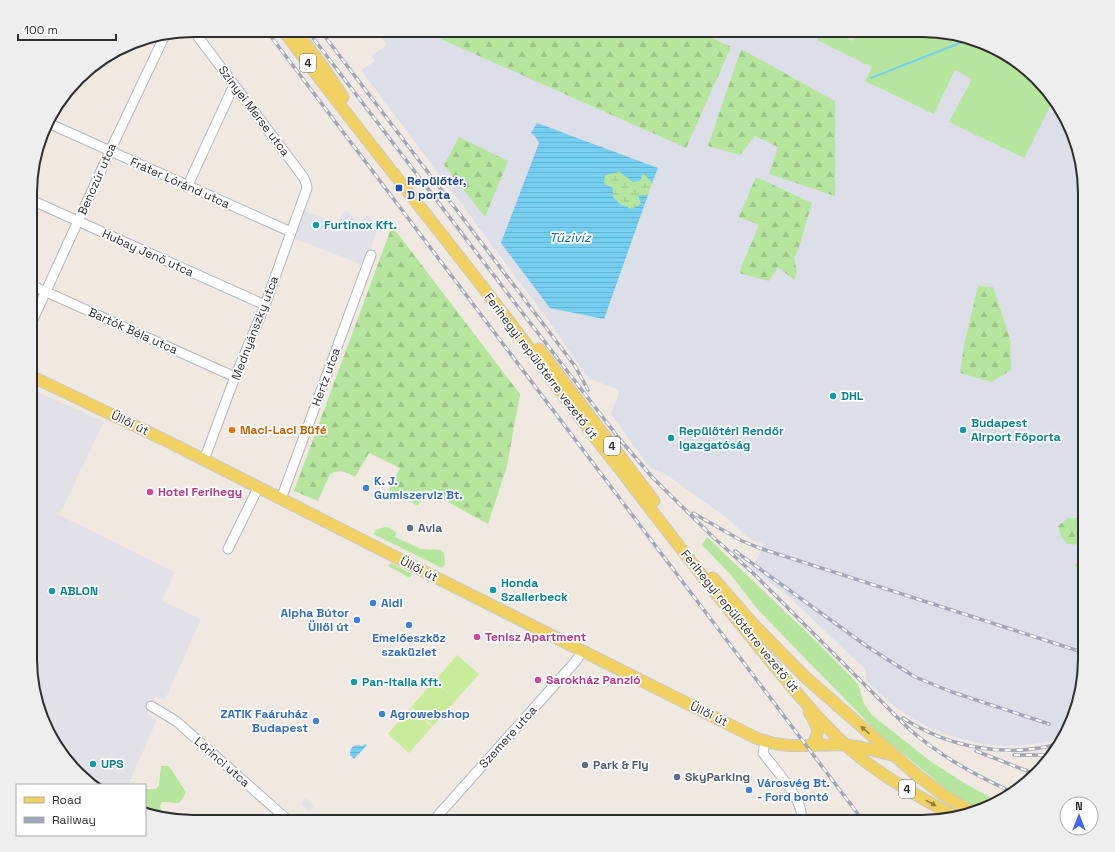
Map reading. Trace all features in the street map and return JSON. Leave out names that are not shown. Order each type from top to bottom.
[{"type":"main road","name":"Ferihegyi repülőtérre vezető út","points":[[288,37],[511,324],[595,439],[747,633],[799,694],[846,745],[863,760],[909,791],[948,813]]},
{"type":"main road","name":"Ferihegyi repülőtérre vezető út","points":[[300,37],[323,67],[338,92],[525,331],[712,577],[755,626],[804,676],[895,756],[942,794],[966,809]]},
{"type":"main road","name":"Üllői út","points":[[37,379],[204,460],[281,500],[765,741],[779,745],[812,746]]},
{"type":"main road","points":[[799,694],[817,728],[817,738],[812,746]]},
{"type":"main road","points":[[812,746],[846,745],[895,756]]},
{"type":"main road","points":[[812,746],[839,752],[863,760]]},
{"type":"street","name":"Szinyei Merse utca","points":[[198,37],[304,178],[306,183],[305,194]]},
{"type":"street","name":"Benczúr utca","points":[[37,311],[163,40]]},
{"type":"street","points":[[187,187],[234,85]]},
{"type":"street","name":"Fráter Lóránd utca","points":[[53,125],[187,187],[291,232]]},
{"type":"street","name":"Mednyánszky utca","points":[[204,460],[235,377],[265,305],[305,194]]},
{"type":"street","name":"Hubay Jenő utca","points":[[37,203],[265,305]]},
{"type":"street","name":"Hertz utca","points":[[281,500],[370,255]]},
{"type":"street","name":"Bartók Béla utca","points":[[37,288],[235,377]]},
{"type":"street","points":[[228,549],[258,488]]},
{"type":"street","name":"Szemere utca","points":[[438,815],[551,690],[583,651]]},
{"type":"street","name":"Lőrinci utca","points":[[151,706],[176,722],[282,815]]},
{"type":"street","points":[[765,741],[762,753],[796,798],[801,808],[801,815]]},
{"type":"shaded area","points":[[308,37],[321,37],[313,43]]},
{"type":"shaded area","points":[[382,37],[933,37],[963,42],[991,53],[1017,69],[1039,90],[1052,106],[1066,133],[1073,152],[1078,182],[1078,670],[1073,700],[1066,719],[1056,739],[1040,743],[1007,746],[983,744],[934,730],[913,719],[894,706],[866,681],[866,670],[789,597],[751,568],[759,556],[763,544],[748,538],[731,521],[667,475],[650,468],[611,414],[620,390],[589,379],[546,317],[361,70],[375,61],[371,56],[387,45]]},
{"type":"shaded area","name":"Furtinox Kft.","points":[[346,210],[359,223],[367,215],[379,225],[365,266],[294,238],[304,211],[337,223]]},
{"type":"shaded area","points":[[37,392],[104,422],[59,515],[175,572],[162,601],[201,619],[165,700],[156,696],[147,714],[157,720],[128,784],[99,784],[76,762],[63,746],[45,709],[37,670]]},
{"type":"shaded area","points":[[305,798],[314,806],[309,811],[301,804]]},
{"type":"green space","points":[[437,37],[711,37],[731,47],[686,148]]},
{"type":"green space","points":[[818,37],[844,37],[852,41],[854,37],[933,37],[963,42],[991,53],[1009,63],[1025,76],[1051,105],[1024,158],[949,122],[972,79],[955,70],[934,114],[865,81],[872,67],[817,40]]},
{"type":"green space","points":[[741,49],[835,101],[835,196],[769,174],[778,147],[755,136],[740,155],[708,146]]},
{"type":"green space","points":[[459,137],[508,161],[485,217],[444,165]]},
{"type":"green space","points":[[620,172],[643,172],[652,183],[648,195],[639,195],[641,204],[632,210],[620,204],[613,197],[613,188],[604,184],[605,174]]},
{"type":"green space","points":[[756,177],[812,203],[799,247],[794,258],[797,272],[794,280],[778,267],[769,281],[739,273],[759,225],[739,217]]},
{"type":"green space","points":[[392,226],[520,394],[507,466],[488,524],[426,490],[418,506],[388,490],[400,468],[369,453],[355,477],[342,471],[330,474],[318,501],[294,491]]},
{"type":"green space","points":[[978,286],[993,287],[1010,339],[1011,370],[992,382],[960,373],[964,345]]},
{"type":"green space","points":[[1068,518],[1078,518],[1078,545],[1067,544],[1061,536],[1058,526]]},
{"type":"green space","points":[[385,527],[396,532],[395,537],[421,549],[441,550],[444,553],[445,564],[442,568],[373,534],[376,530]]},
{"type":"green space","points":[[707,537],[819,644],[858,684],[864,704],[872,715],[930,761],[992,799],[974,806],[953,795],[880,735],[759,611],[731,575],[702,545]]},
{"type":"green space","points":[[1078,562],[1078,570],[1074,565]]},
{"type":"green space","points":[[391,563],[412,574],[410,578],[388,566]]},
{"type":"green space","points":[[457,655],[479,674],[456,700],[435,681]]},
{"type":"green space","points":[[434,681],[456,700],[433,726],[411,707]]},
{"type":"green space","points":[[410,708],[432,727],[409,753],[388,734]]},
{"type":"green space","points":[[161,766],[169,766],[186,792],[180,802],[162,802],[160,806],[162,812],[146,808],[146,789],[156,789],[159,785]]},
{"type":"water","name":"Tűzivíz","points":[[537,123],[658,168],[652,183],[643,173],[640,181],[633,182],[620,172],[605,175],[604,184],[613,188],[613,197],[620,204],[632,209],[641,204],[638,195],[648,195],[604,319],[550,308],[501,243],[539,143],[535,136],[531,133]]},
{"type":"water","points":[[365,744],[367,745],[354,759],[350,755],[352,747],[363,746]]},
{"type":"waterway","points":[[871,78],[963,42]]},
{"type":"railway","points":[[271,37],[859,815]]},
{"type":"railway","points":[[312,37],[618,437],[653,478],[713,537],[753,573],[908,728],[957,764],[1008,790]]},
{"type":"railway","points":[[325,37],[575,366],[588,390]]},
{"type":"railway","points":[[693,513],[742,541],[762,549],[1078,651]]},
{"type":"railway","points":[[735,551],[868,647],[915,677],[952,692],[1049,724]]},
{"type":"railway","points":[[903,718],[939,737],[978,748],[1018,750],[1052,745]]},
{"type":"railway","points":[[976,751],[1029,772]]},
{"type":"railway","points":[[1014,755],[1045,755]]},
{"type":"place","name":"Repülőtér, D porta","points":[[399,188]]},
{"type":"place","name":"Furtinox Kft.","points":[[316,225]]},
{"type":"place","name":"DHL","points":[[833,396]]},
{"type":"place","name":"Maci-Laci Büfé","points":[[232,430]]},
{"type":"place","name":"Budapest Airport Főporta","points":[[963,430]]},
{"type":"place","name":"Repülőtéri Rendőr Igazgatóság","points":[[671,438]]},
{"type":"place","name":"K. J. Gumiszerviz Bt.","points":[[366,488]]},
{"type":"place","name":"Hotel Ferihegy","points":[[150,492]]},
{"type":"place","name":"Avia","points":[[410,528]]},
{"type":"place","name":"Honda Szallerbeck","points":[[493,590]]},
{"type":"place","name":"ABLON","points":[[52,591]]},
{"type":"place","name":"Aldi","points":[[373,603]]},
{"type":"place","name":"Alpha Bútor Üllői út","points":[[357,620]]},
{"type":"place","name":"Emelőeszköz szaküzlet","points":[[409,625]]},
{"type":"place","name":"Tenisz Apartment","points":[[477,637]]},
{"type":"place","name":"Sarokház Panzió","points":[[538,680]]},
{"type":"place","name":"Pan-Italia Kft.","points":[[354,682]]},
{"type":"place","name":"Agrowebshop","points":[[382,714]]},
{"type":"place","name":"ZATIK Faáruház Budapest","points":[[316,721]]},
{"type":"place","name":"UPS","points":[[93,764]]},
{"type":"place","name":"Park & Fly","points":[[585,765]]},
{"type":"place","name":"SkyParking","points":[[677,777]]},
{"type":"place","name":"Városvég Bt. - Ford bontó","points":[[749,790]]}]
